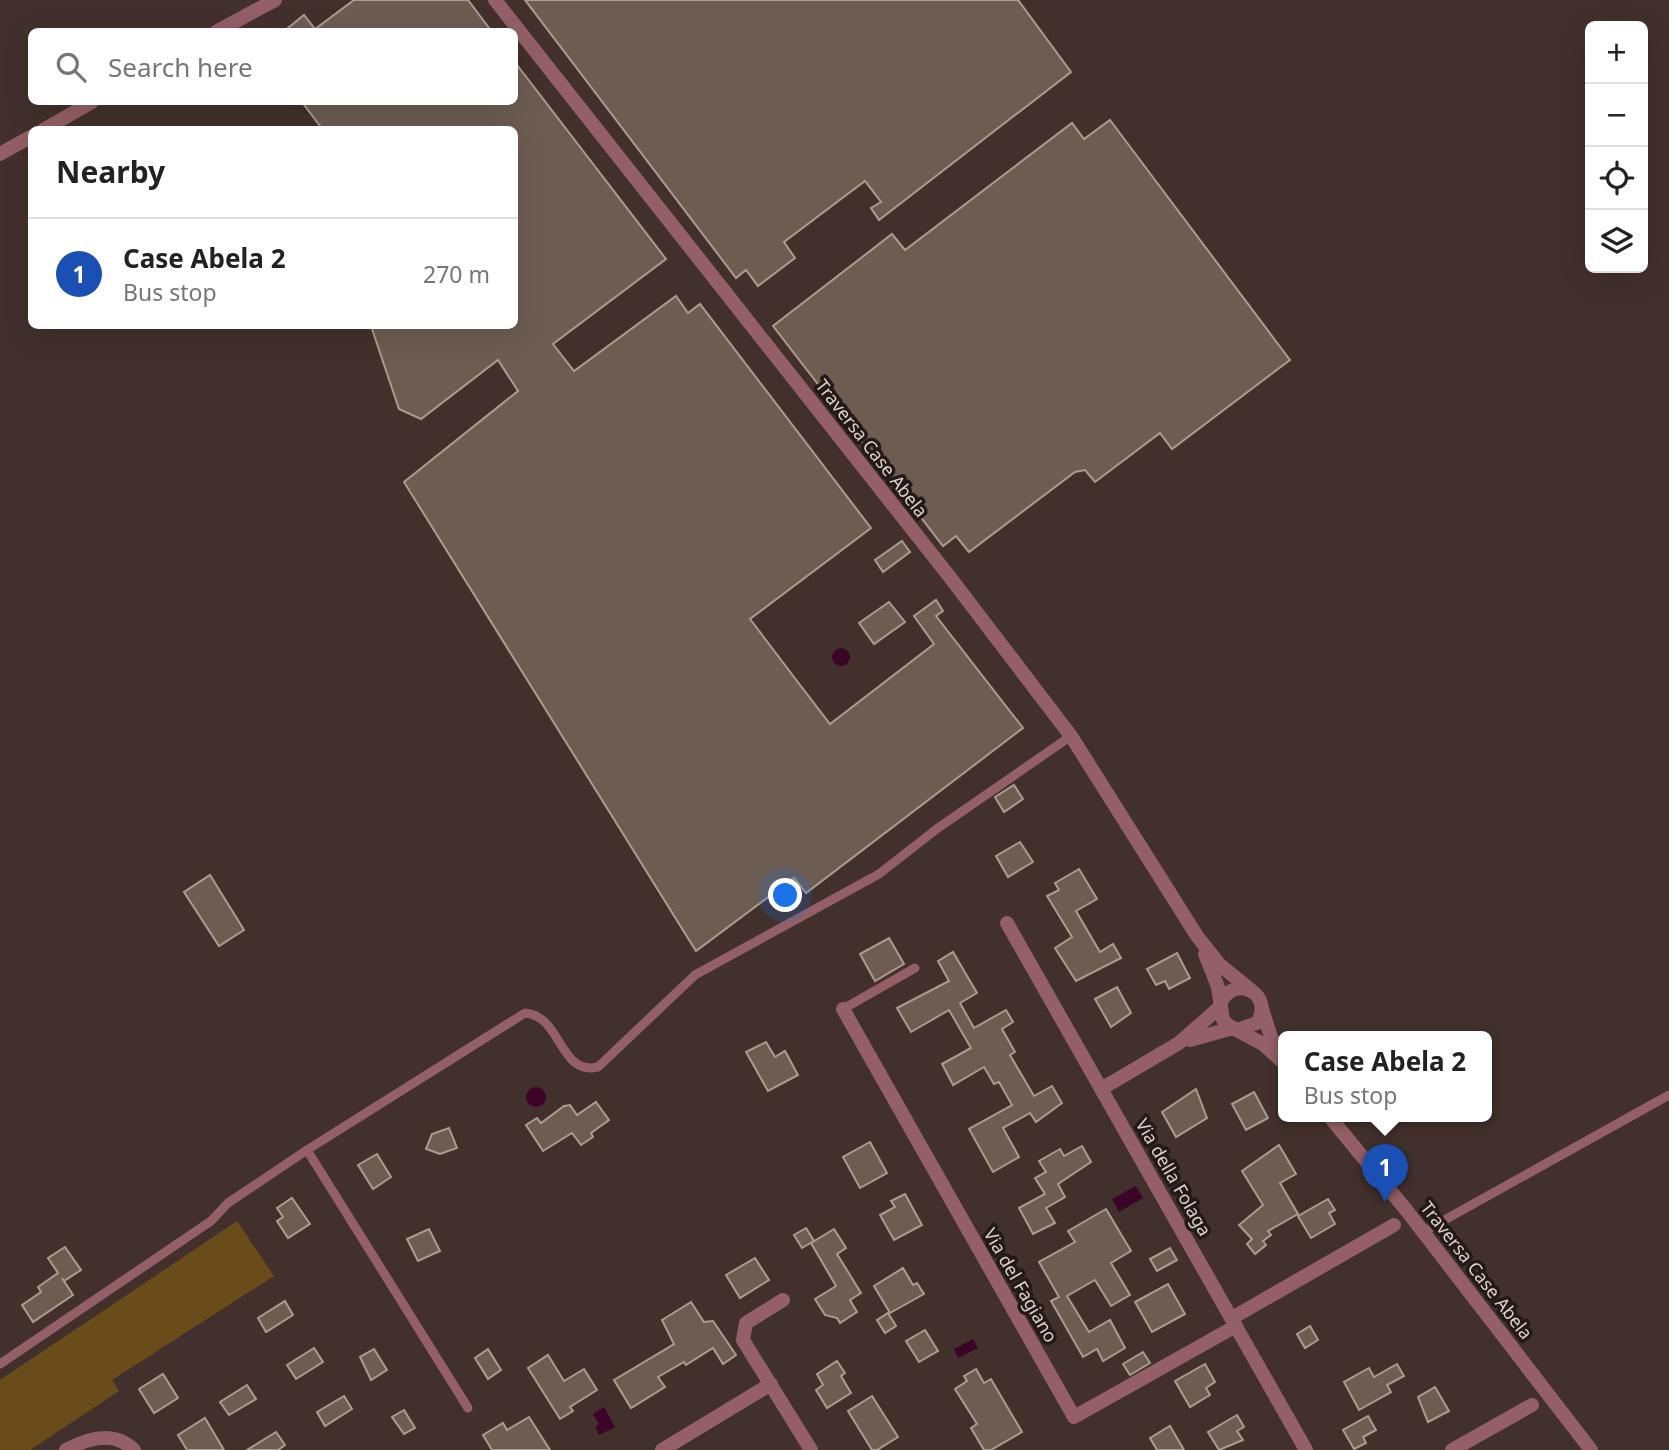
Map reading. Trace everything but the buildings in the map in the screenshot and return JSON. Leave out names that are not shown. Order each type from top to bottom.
[{"type":"street","points":[[223,28],[263,4],[275,0]]},
{"type":"street","name":"Traversa Case Abela","points":[[495,0],[517,28]]},
{"type":"street","name":"Traversa Case Abela","points":[[518,29],[949,576],[1071,736],[1197,936]]},
{"type":"street","points":[[50,126],[87,105]]},
{"type":"street","points":[[0,154],[28,138]]},
{"type":"street","name":"Via della Folaga","points":[[1007,923],[1306,1450]]},
{"type":"street","points":[[1197,936],[1220,965],[1261,1001],[1271,1037],[1278,1050]]},
{"type":"street","points":[[1197,936],[1223,1020],[1278,1056]]},
{"type":"street","points":[[1101,1089],[1179,1043],[1234,988],[1252,991]]},
{"type":"street","name":"Via del Fagiano","points":[[843,1009],[1074,1417],[1394,1225]]},
{"type":"street","points":[[1179,1043],[1251,1027],[1261,1016],[1262,1009]]},
{"type":"street","name":"Traversa Case Abela","points":[[1334,1122],[1423,1232],[1591,1450]]},
{"type":"street","points":[[783,1300],[746,1323],[743,1340],[811,1450]]},
{"type":"street","points":[[662,1450],[771,1384]]},
{"type":"street","points":[[1452,1450],[1532,1405]]},
{"type":"street","points":[[66,1450],[88,1438],[121,1441],[134,1450]]},
{"type":"lane","points":[[0,1364],[211,1221],[228,1203],[307,1150],[525,1013],[539,1014],[551,1026],[566,1054],[578,1066],[587,1069],[598,1067],[695,975],[879,874],[937,828],[1071,736]]},
{"type":"lane","points":[[843,1009],[915,968]]},
{"type":"lane","points":[[1423,1232],[1669,1095]]},
{"type":"lane","points":[[307,1150],[468,1408]]},
{"type":"shaded area","points":[[841,648],[847,651],[850,657],[847,663],[841,666],[835,663],[832,657],[835,651]]},
{"type":"shaded area","points":[[536,1087],[543,1090],[546,1097],[543,1104],[536,1107],[529,1104],[526,1097],[529,1090]]},
{"type":"shaded area","points":[[1136,1186],[1143,1198],[1119,1212],[1112,1199]]},
{"type":"shaded area","points":[[237,1221],[274,1276],[112,1380],[119,1391],[30,1450],[0,1450],[0,1380]]},
{"type":"shaded area","points":[[973,1339],[978,1348],[958,1358],[954,1349]]},
{"type":"shaded area","points":[[604,1407],[615,1427],[599,1435],[595,1427],[599,1424],[593,1414]]},
{"type":"place","name":"Case Abela 2","points":[[1385,1202]]}]
